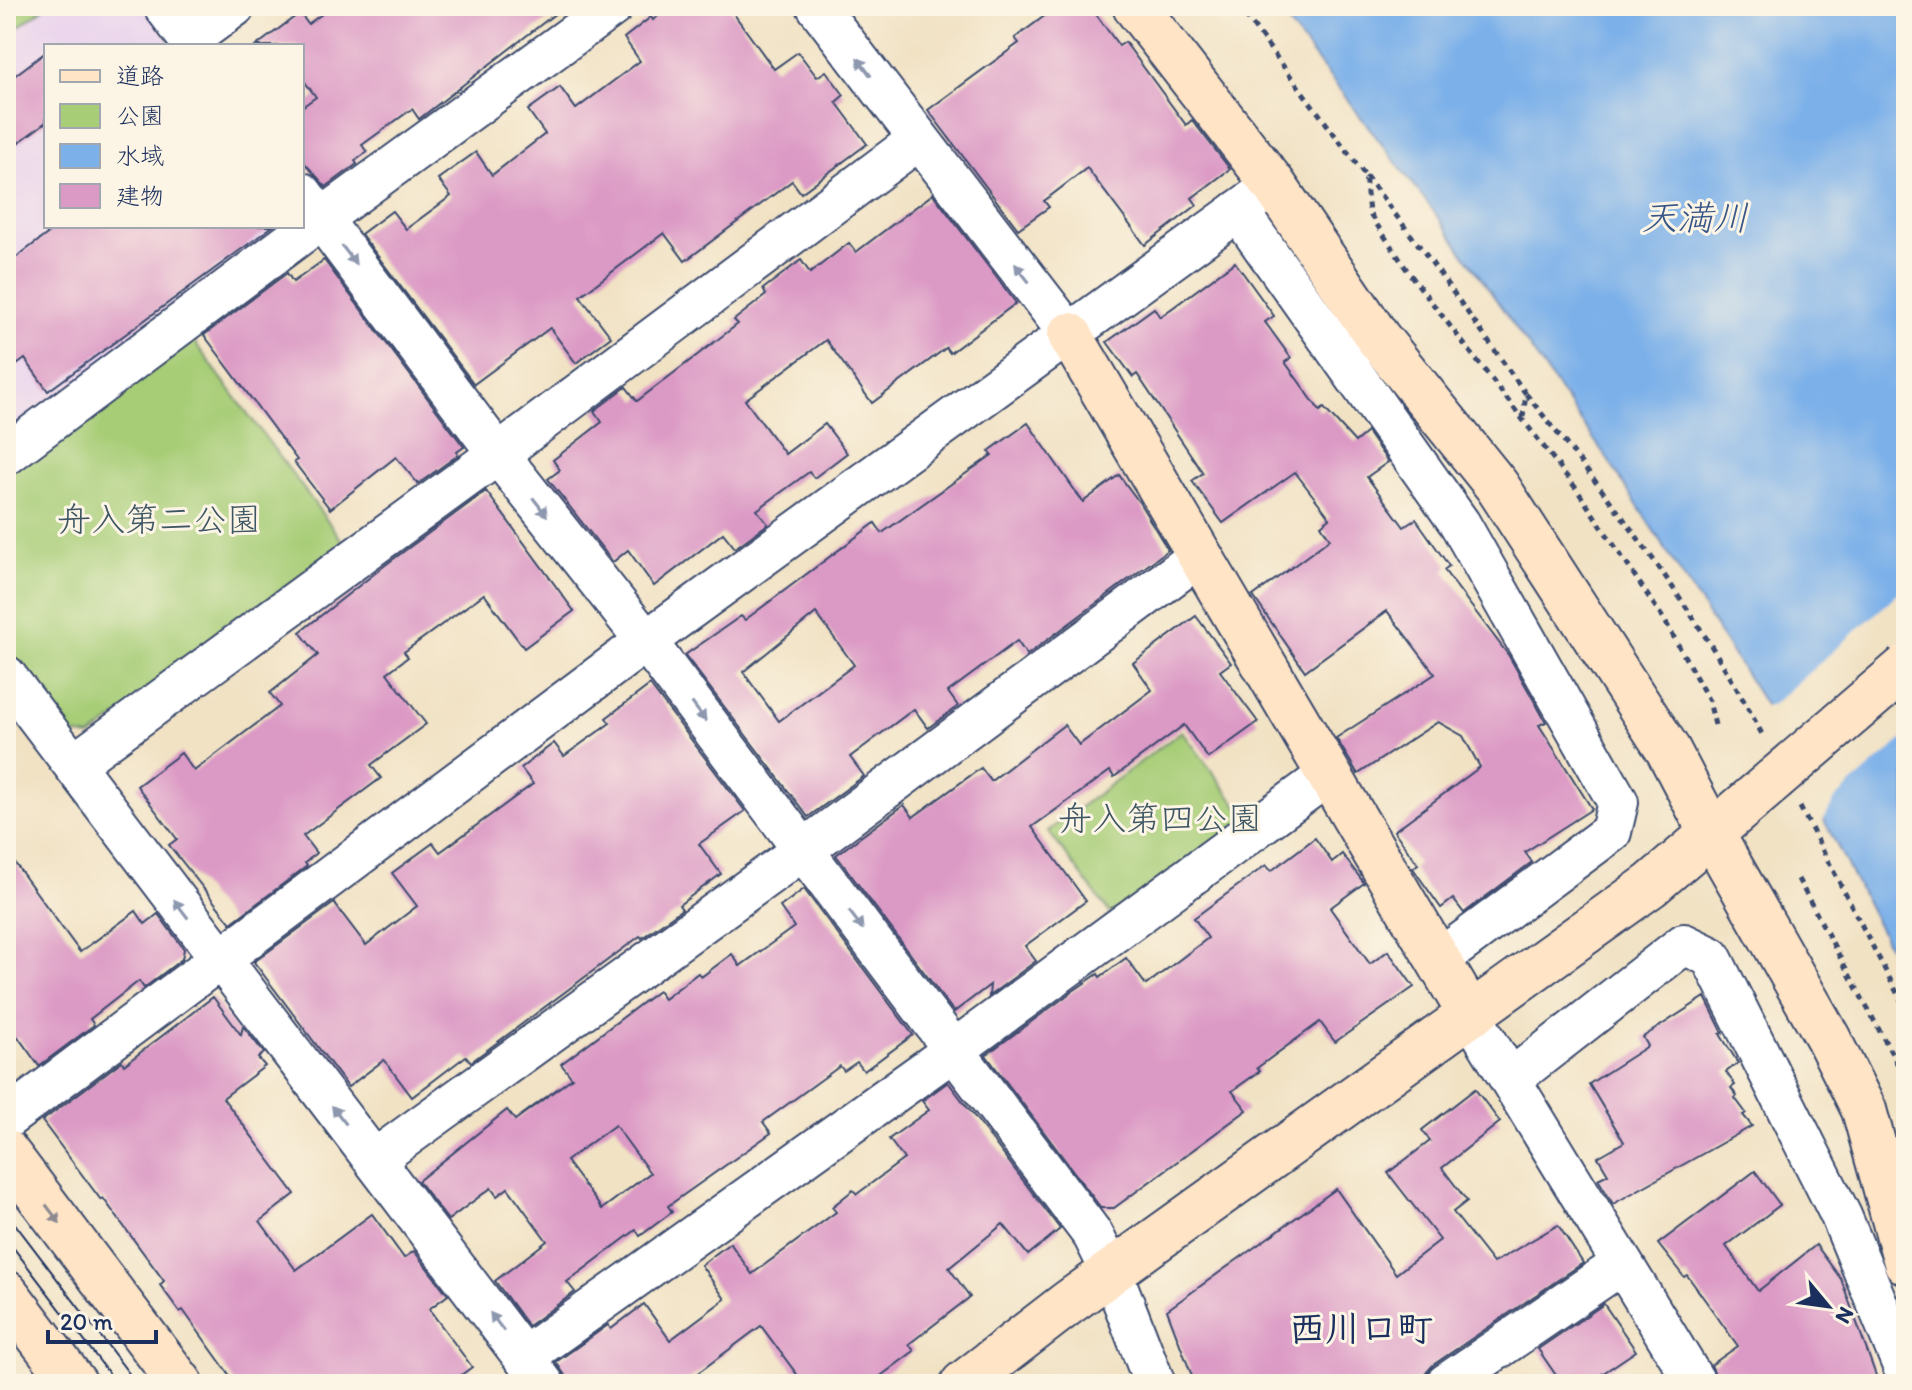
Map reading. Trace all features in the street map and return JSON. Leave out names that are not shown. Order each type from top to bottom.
[{"type":"street","points":[[164,6],[192,43],[235,6]]},
{"type":"street","points":[[613,6],[312,206],[498,454],[646,641],[1093,1235],[1112,1273],[1155,1384]]},
{"type":"street","points":[[817,6],[1070,335],[1437,961],[1696,1384]]},
{"type":"street","points":[[1135,6],[1274,185],[1378,338],[1497,486],[1668,750],[1828,1038],[1864,1110],[1906,1262]]},
{"type":"street","points":[[74,764],[498,454],[918,140]]},
{"type":"street","points":[[6,1119],[646,641],[1274,185]]},
{"type":"street","points":[[1238,211],[1460,524],[1618,802],[1611,832],[1437,961]]},
{"type":"street","points":[[6,455],[285,228]]},
{"type":"street","points":[[374,1160],[803,850],[1201,555]]},
{"type":"street","points":[[963,1384],[1651,885],[1712,834],[1778,772],[1906,667]]},
{"type":"street","points":[[6,676],[534,1371],[954,1050],[1328,775]]},
{"type":"street","points":[[1511,1079],[1684,944],[1711,957],[1841,1216],[1906,1373]]},
{"type":"street","points":[[6,1152],[181,1384]]},
{"type":"street","points":[[1446,1384],[1622,1264]]},
{"type":"street","points":[[6,1293],[75,1384]]},
{"type":"path","points":[[1238,6],[1427,256],[1526,394],[1618,508],[1690,612],[1906,1010]]},
{"type":"path","points":[[1365,175],[1369,213],[1409,273],[1575,487],[1665,621],[1709,701],[1716,729]]},
{"type":"path","points":[[1523,419],[1526,394]]},
{"type":"path","points":[[1798,879],[1906,1080]]},
{"type":"shaded area","points":[[6,6],[143,6],[171,44],[44,44],[44,228],[288,228],[6,439]]},
{"type":"green space","points":[[6,6],[47,6],[6,36]]},
{"type":"green space","name":"舟入第二公園","points":[[187,332],[346,546],[90,737],[67,733],[6,651],[6,468]]},
{"type":"green space","name":"舟入第四公園","points":[[1182,731],[1249,821],[1116,921],[1048,831]]},
{"type":"water","name":"天満川","points":[[1275,6],[1906,6],[1906,980],[1764,703],[1609,461],[1439,218]]},
{"type":"pier","points":[[1906,587],[1906,736],[1836,798],[1821,824],[1761,707],[1773,704]]},
{"type":"building","points":[[333,6],[565,6],[419,119],[412,109],[362,145],[367,152],[355,161],[357,164],[326,187],[304,162],[304,106],[316,97],[304,81],[304,44],[259,44],[300,13],[308,24]]},
{"type":"building","points":[[671,6],[728,6],[774,69],[798,52],[817,77],[826,71],[844,95],[836,102],[867,144],[801,193],[792,181],[685,261],[664,233],[580,296],[611,337],[576,363],[550,328],[474,384],[361,234],[392,211],[406,229],[451,196],[438,179],[476,152],[492,175],[545,134],[528,110],[560,87],[576,109],[640,61],[624,38]]},
{"type":"building","points":[[1058,6],[1090,6],[1119,46],[1125,42],[1186,125],[1192,120],[1230,169],[1192,198],[1197,205],[1145,245],[1087,168],[1044,201],[1049,207],[1018,229],[928,110],[1019,43],[1015,38]]},
{"type":"building","points":[[44,54],[44,124],[6,152],[6,82]]},
{"type":"building","points":[[933,194],[1016,303],[950,353],[946,348],[872,403],[826,340],[745,400],[785,454],[825,424],[847,453],[814,478],[809,472],[757,510],[768,524],[735,548],[723,533],[654,586],[628,550],[613,562],[548,479],[560,470],[553,460],[602,422],[594,411],[626,387],[637,401],[738,324],[734,320],[766,295],[763,289],[801,260],[810,273],[849,243],[856,252]]},
{"type":"building","points":[[55,228],[270,228],[48,391],[25,359],[6,373],[6,265]]},
{"type":"building","points":[[324,260],[464,447],[457,452],[458,455],[418,484],[396,457],[330,509],[204,335],[287,273],[293,282]]},
{"type":"building","points":[[1235,262],[1274,316],[1265,322],[1291,358],[1285,362],[1320,411],[1324,408],[1355,442],[1367,432],[1388,462],[1367,477],[1404,527],[1416,519],[1449,566],[1444,570],[1509,656],[1546,722],[1539,725],[1592,809],[1525,852],[1532,862],[1464,913],[1453,899],[1441,908],[1413,868],[1418,864],[1394,831],[1480,767],[1463,736],[1438,722],[1358,774],[1336,738],[1435,674],[1387,611],[1305,671],[1253,596],[1330,539],[1321,525],[1330,518],[1295,472],[1223,523],[1192,481],[1203,473],[1137,374],[1133,377],[1107,342],[1154,308],[1160,317]]},
{"type":"building","points":[[1028,423],[1083,502],[1119,475],[1168,550],[1027,655],[1017,641],[948,692],[958,706],[928,728],[914,709],[850,757],[864,776],[808,817],[685,655],[741,616],[745,620],[875,523],[882,533],[992,455],[989,451]],"holes":[[[816,613],[854,665],[779,721],[743,672]]]},
{"type":"building","points":[[486,491],[574,611],[524,648],[484,594],[404,652],[408,657],[387,673],[426,724],[371,765],[381,778],[303,836],[316,853],[305,863],[307,866],[231,923],[169,845],[177,839],[137,786],[181,753],[194,771],[280,706],[270,693],[318,655],[300,632]]},
{"type":"building","points":[[1196,616],[1231,663],[1220,671],[1258,722],[1208,758],[1184,725],[1114,777],[1110,771],[1032,827],[1086,901],[1025,946],[1036,961],[989,996],[990,985],[954,1012],[836,855],[904,805],[913,817],[981,768],[991,781],[1064,725],[1079,745],[1152,690],[1133,663]]},
{"type":"building","points":[[650,685],[745,811],[699,844],[721,874],[679,905],[682,909],[642,938],[640,936],[471,1062],[466,1056],[412,1097],[384,1060],[348,1087],[254,962],[334,903],[366,945],[417,906],[392,873],[433,843],[440,852],[533,784],[521,768],[554,743],[564,756],[610,723],[606,718]]},
{"type":"building","points":[[1315,838],[1332,862],[1342,854],[1364,883],[1330,908],[1370,964],[1388,951],[1414,987],[1335,1042],[1320,1022],[1257,1068],[1260,1071],[1232,1091],[1247,1110],[1114,1208],[1101,1208],[986,1055],[1073,991],[1126,958],[1146,985],[1208,938],[1194,918],[1266,865],[1271,871]]},
{"type":"building","points":[[6,851],[80,952],[136,911],[145,924],[158,914],[184,949],[182,959],[144,988],[139,981],[90,1019],[94,1025],[39,1066],[18,1037],[6,1046]]},
{"type":"building","points":[[804,889],[913,1035],[864,1071],[857,1062],[844,1071],[840,1066],[763,1122],[771,1133],[668,1206],[672,1212],[640,1236],[636,1230],[567,1282],[575,1292],[528,1326],[495,1281],[547,1241],[508,1188],[497,1196],[491,1188],[448,1220],[418,1181],[507,1110],[515,1120],[572,1078],[561,1064],[658,991],[664,999],[698,973],[701,977],[732,954],[740,966],[794,927],[780,907]],"holes":[[[615,1125],[650,1173],[602,1209],[566,1161]]]},
{"type":"building","points":[[213,997],[241,1035],[243,1026],[264,1053],[258,1058],[265,1066],[223,1098],[295,1194],[260,1221],[296,1270],[372,1214],[404,1258],[414,1251],[448,1295],[429,1309],[472,1367],[449,1384],[236,1384],[183,1310],[180,1312],[160,1285],[164,1281],[103,1198],[101,1200],[42,1121],[122,1061],[124,1065]]},
{"type":"building","points":[[1705,997],[1723,1033],[1720,1034],[1738,1063],[1726,1072],[1735,1085],[1731,1088],[1746,1113],[1743,1115],[1752,1126],[1613,1204],[1598,1179],[1608,1174],[1598,1157],[1624,1142],[1589,1084],[1648,1046],[1643,1037]]},
{"type":"building","points":[[948,1082],[1060,1229],[1028,1255],[1003,1224],[949,1268],[970,1297],[909,1344],[914,1351],[870,1384],[804,1384],[761,1326],[683,1384],[571,1384],[556,1362],[608,1325],[611,1329],[644,1304],[670,1340],[725,1299],[701,1265],[730,1243],[752,1274],[836,1212],[832,1207],[853,1190],[857,1194],[904,1159],[889,1139],[929,1110],[922,1101]]},
{"type":"building","points":[[1475,1089],[1500,1122],[1442,1168],[1467,1201],[1453,1212],[1493,1263],[1558,1225],[1583,1263],[1433,1365],[1426,1373],[1423,1384],[1195,1384],[1167,1310],[1336,1189],[1396,1274],[1440,1240],[1388,1173],[1430,1141],[1422,1130]]},
{"type":"building","points":[[1755,1171],[1780,1205],[1726,1246],[1758,1291],[1816,1245],[1841,1279],[1879,1384],[1721,1384],[1718,1381],[1711,1365],[1738,1346],[1687,1275],[1684,1277],[1658,1244]]},
{"type":"building","points":[[1604,1304],[1636,1351],[1587,1384],[1562,1384],[1538,1349]]},
{"type":"tram line","points":[[6,1212],[137,1384]]},
{"type":"tram line","points":[[6,1238],[117,1384]]},
{"type":"district","name":"西川口町","points":[[1361,1328]]}]
